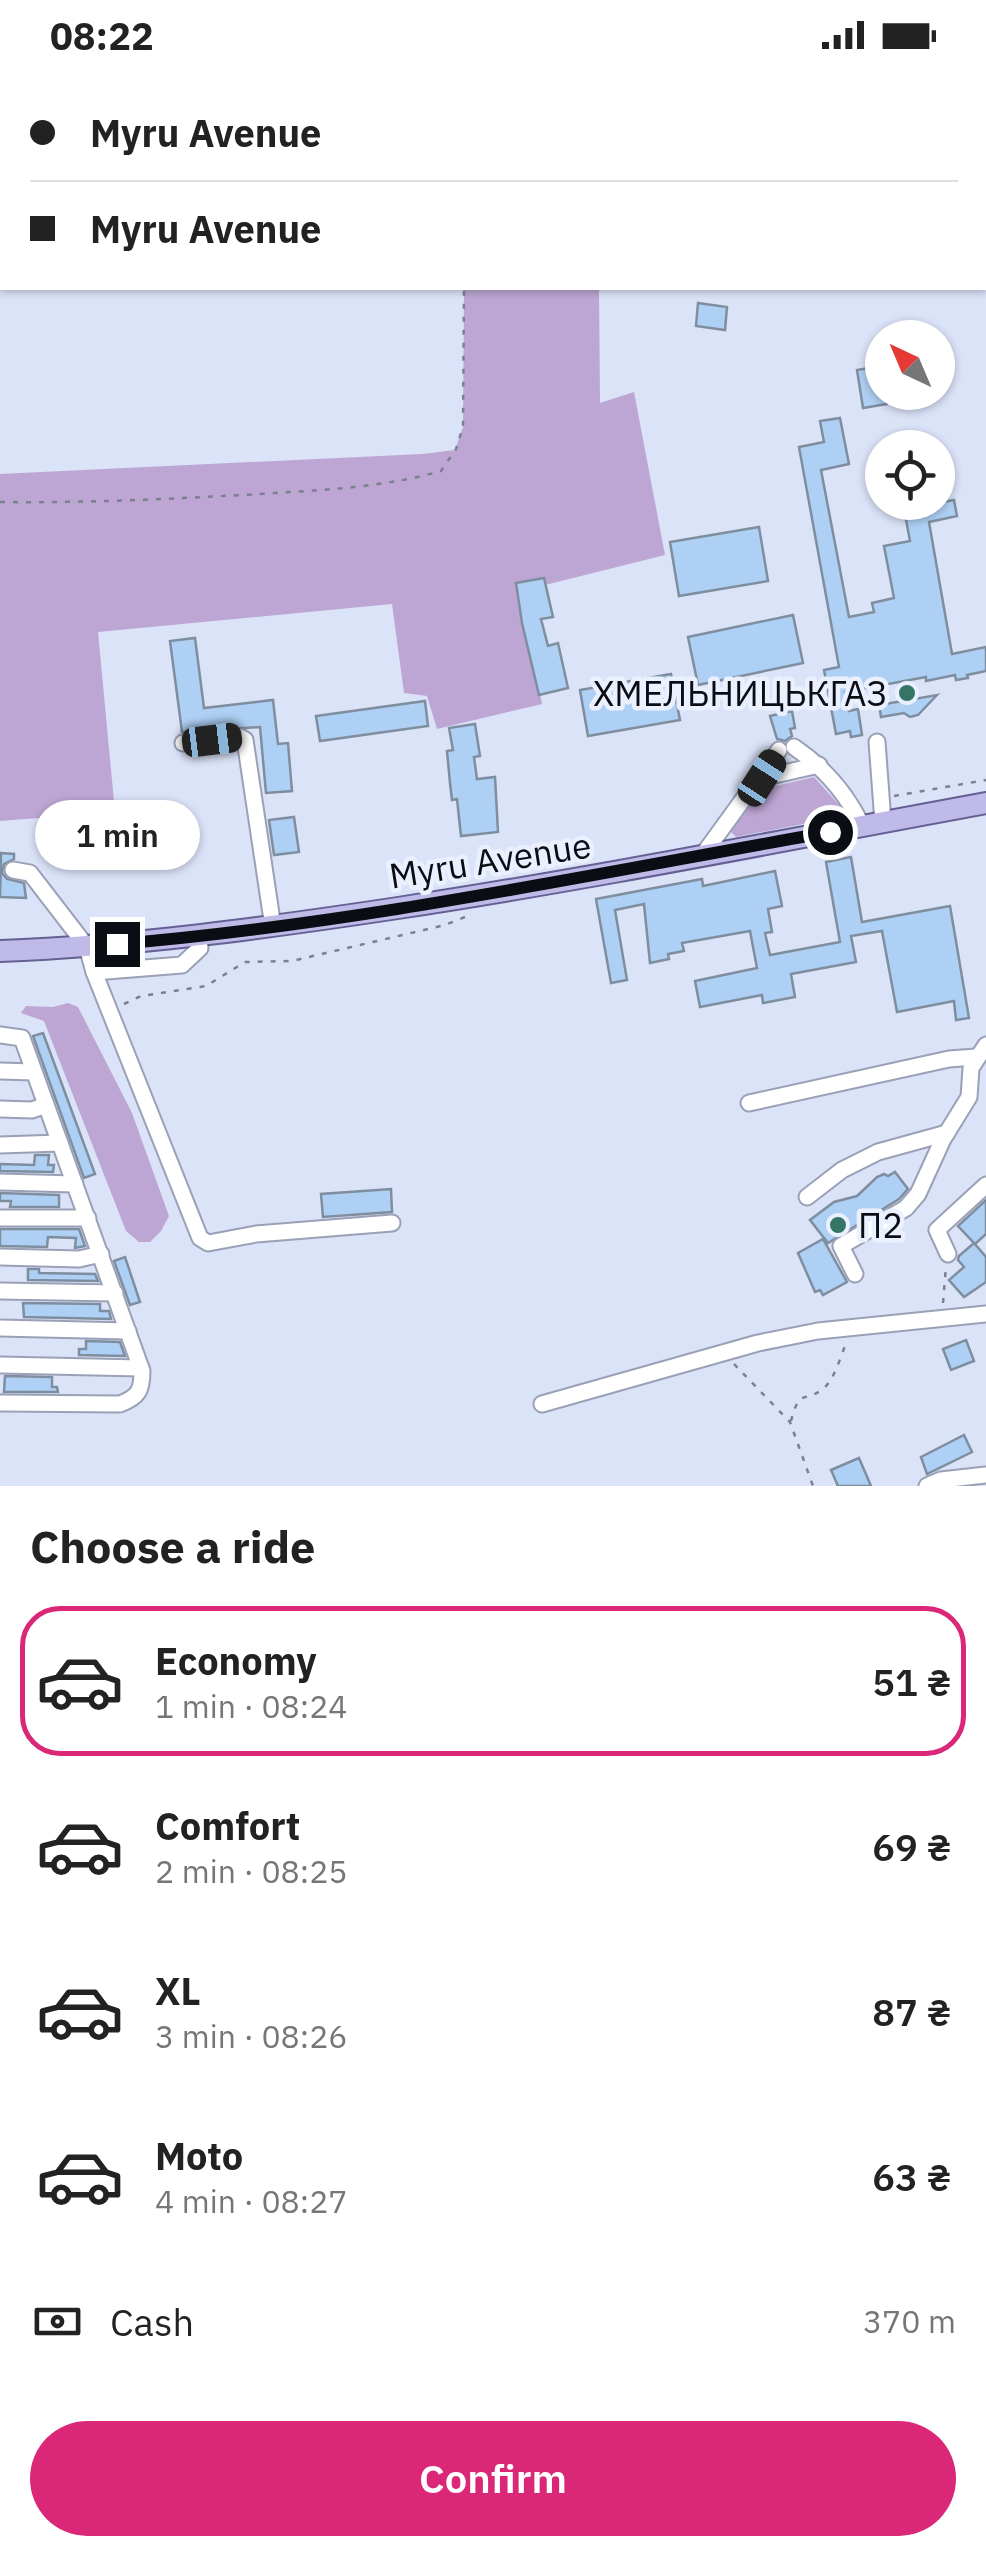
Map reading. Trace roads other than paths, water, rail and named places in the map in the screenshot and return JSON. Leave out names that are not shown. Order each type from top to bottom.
[{"type":"main road","name":"Myru Avenue","points":[[0,951],[87,947],[273,927],[516,890],[986,803]]},
{"type":"street","points":[[184,744],[240,737],[245,740],[273,927]]},
{"type":"street","points":[[872,824],[880,798],[877,742]]},
{"type":"street","points":[[702,856],[787,748],[819,765],[872,824]]},
{"type":"street","points":[[762,778],[819,765]]},
{"type":"street","points":[[13,870],[30,873],[87,947],[200,1238],[208,1243],[256,1234],[392,1223]]},
{"type":"street","points":[[94,972],[182,966],[200,948],[199,937]]},
{"type":"street","points":[[0,1034],[22,1038],[140,1368],[140,1393],[120,1404],[0,1403]]},
{"type":"street","points":[[749,1103],[981,1051]]},
{"type":"street","points":[[856,1274],[841,1246],[906,1208],[918,1194],[969,1097],[971,1068],[981,1051]]},
{"type":"street","points":[[0,1071],[34,1072]]},
{"type":"street","points":[[0,1109],[32,1110],[46,1105]]},
{"type":"street","points":[[807,1197],[842,1170],[878,1152],[947,1133]]},
{"type":"street","points":[[0,1145],[60,1143]]},
{"type":"street","points":[[0,1182],[75,1184]]},
{"type":"street","points":[[948,1254],[936,1230],[986,1184]]},
{"type":"street","points":[[0,1218],[88,1218]]},
{"type":"street","points":[[0,1258],[78,1259],[101,1254]]},
{"type":"street","points":[[0,1291],[115,1293]]},
{"type":"street","points":[[542,1404],[772,1340],[986,1314]]},
{"type":"street","points":[[0,1328],[128,1331]]},
{"type":"street","points":[[0,1364],[140,1368]]},
{"type":"street","points":[[927,1486],[941,1480],[986,1476]]},
{"type":"place","name":"ХМЕЛЬНИЦЬКГАЗ","points":[[907,693]]},
{"type":"place","name":"П2","points":[[838,1225]]}]
